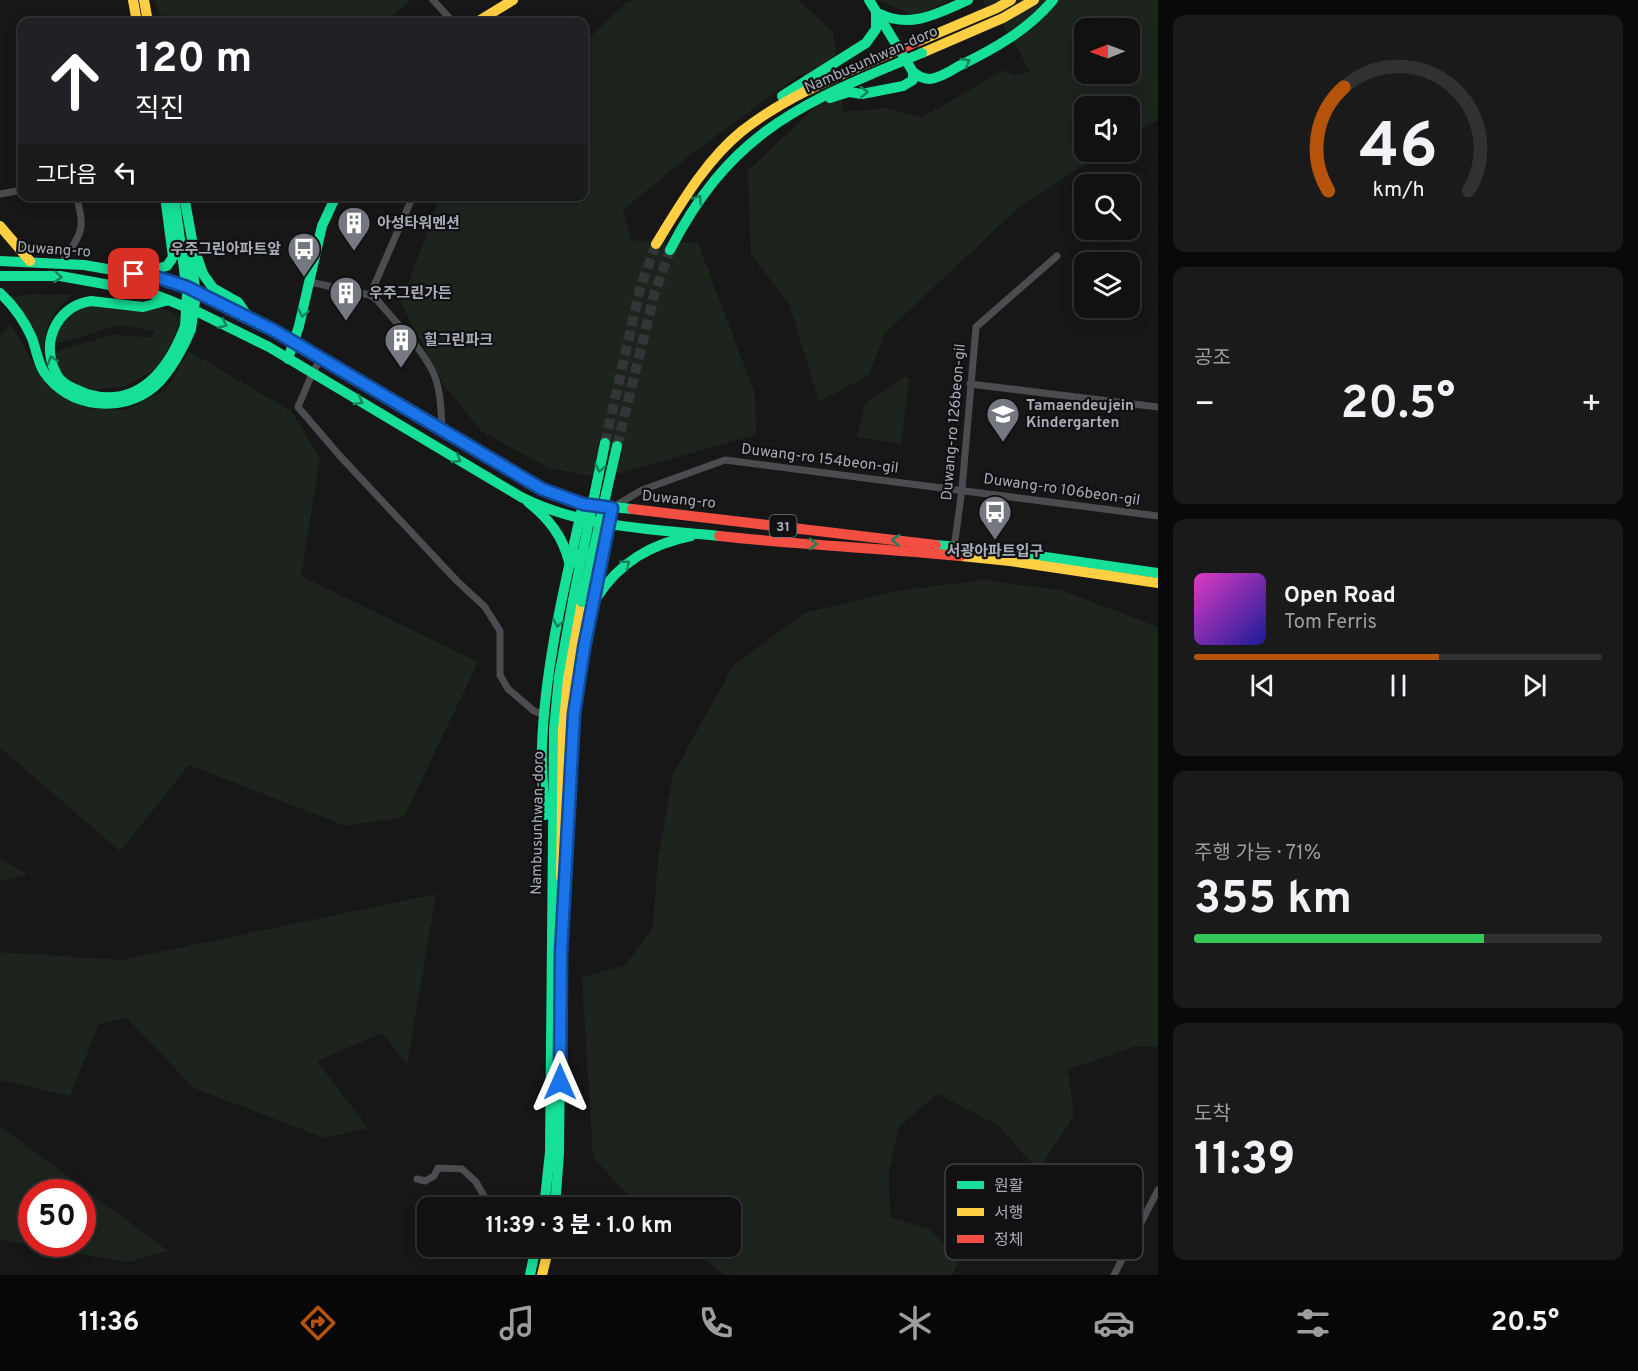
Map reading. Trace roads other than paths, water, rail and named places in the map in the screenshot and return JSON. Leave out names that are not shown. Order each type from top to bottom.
[{"type":"main road","points":[[143,16],[144,0]]},
{"type":"main road","points":[[484,18],[513,0]]},
{"type":"main road","points":[[869,0],[913,72],[930,79],[947,73],[1024,29],[1053,0]]},
{"type":"main road","points":[[876,10],[889,19],[906,22],[923,18],[968,0]]},
{"type":"main road","name":"Nambusunhwan-doro","points":[[656,244],[689,190],[725,149],[741,132],[782,103],[831,78],[998,8],[1011,0]]},
{"type":"main road","name":"Nambusunhwan-doro","points":[[670,250],[687,216],[714,179],[749,143],[789,114],[835,89],[1003,18],[1034,0]]},
{"type":"main road","points":[[725,149],[738,134],[784,94],[866,43],[876,29],[876,10]]},
{"type":"main road","points":[[789,114],[849,92],[862,94],[907,85],[913,80],[913,72]]},
{"type":"main road","points":[[134,274],[167,266],[173,257],[166,201]]},
{"type":"main road","points":[[0,293],[15,307],[31,336],[43,371],[58,389],[91,404],[124,403],[154,387],[183,350],[197,302],[196,281],[187,260],[175,201]]},
{"type":"main road","points":[[180,201],[187,260]]},
{"type":"main road","points":[[185,201],[193,245],[203,274],[213,288],[238,302],[249,318]]},
{"type":"main road","points":[[288,359],[300,328],[323,224],[334,201]]},
{"type":"main road","points":[[0,226],[30,261]]},
{"type":"main road","name":"Duwang-ro","points":[[0,261],[62,263],[115,270],[159,278],[187,287],[295,343],[542,489],[583,504],[677,513],[954,551],[1158,583]]},
{"type":"main road","points":[[0,276],[60,276],[151,294],[233,328],[521,497],[538,510],[557,532],[567,552],[570,566]]},
{"type":"main road","points":[[169,300],[144,308],[90,300],[67,310],[60,316],[52,330],[49,356],[60,380],[83,394],[98,398],[135,391],[148,385],[162,372],[188,327]]},
{"type":"main road","name":"Nambusunhwan-doro","points":[[556,1197],[559,1153],[554,729],[559,677],[578,601],[600,493],[605,443]]},
{"type":"main road","name":"Nambusunhwan-doro","points":[[600,493],[617,446]]},
{"type":"main road","name":"Duwang-ro","points":[[521,497],[550,511],[579,520],[609,524],[788,544],[1059,558],[1158,573]]},
{"type":"main road","points":[[556,953],[542,763],[544,715],[550,669],[583,504]]},
{"type":"main road","points":[[556,953],[574,714],[612,508]]},
{"type":"main road","points":[[592,610],[607,582],[621,567],[638,555],[656,545],[678,538],[713,534]]},
{"type":"main road","points":[[570,566],[578,554],[587,553],[597,561],[599,571]]},
{"type":"main road","name":"Nambusunhwan-doro","points":[[545,1197],[550,1152],[556,953]]},
{"type":"main road","points":[[530,1275],[534,1257]]},
{"type":"main road","points":[[543,1275],[547,1257]]},
{"type":"street","points":[[433,0],[449,18]]},
{"type":"street","points":[[0,194],[18,191]]},
{"type":"street","points":[[62,263],[82,231],[77,201]]},
{"type":"street","points":[[370,295],[411,201]]},
{"type":"street","name":"Duwang-ro 126beon-gil","points":[[954,551],[962,489],[976,327],[1057,256]]},
{"type":"street","points":[[310,282],[370,295],[378,300],[433,371],[439,392],[442,429]]},
{"type":"street","points":[[321,358],[298,407],[339,455],[456,580],[485,607],[500,631],[500,675],[508,689],[534,711],[544,715]]},
{"type":"street","points":[[970,384],[1158,407]]},
{"type":"street","name":"Duwang-ro 154beon-gil","points":[[579,520],[592,519],[642,490],[725,459],[962,489]]},
{"type":"street","name":"Duwang-ro 106beon-gil","points":[[962,489],[1158,516]]},
{"type":"street","points":[[417,1179],[425,1181],[434,1176],[438,1168],[462,1169],[476,1182],[485,1197]]},
{"type":"street","points":[[1143,1219],[1158,1190]]},
{"type":"street","points":[[1114,1275],[1122,1260]]},
{"type":"tunnel","points":[[605,443],[640,289],[656,244]]},
{"type":"tunnel","points":[[617,446],[655,292],[670,250]]},
{"type":"place","name":"아성타워멘션","points":[[354,252]]},
{"type":"place","name":"우주그린아파트앞","points":[[304,278]]},
{"type":"place","name":"우주그린가든","points":[[346,322]]},
{"type":"place","name":"힐그린파크","points":[[401,369]]},
{"type":"place","name":"Tamaendeujein Kindergarten","points":[[1003,443]]},
{"type":"place","name":"서광아파트입구","points":[[995,541]]}]
